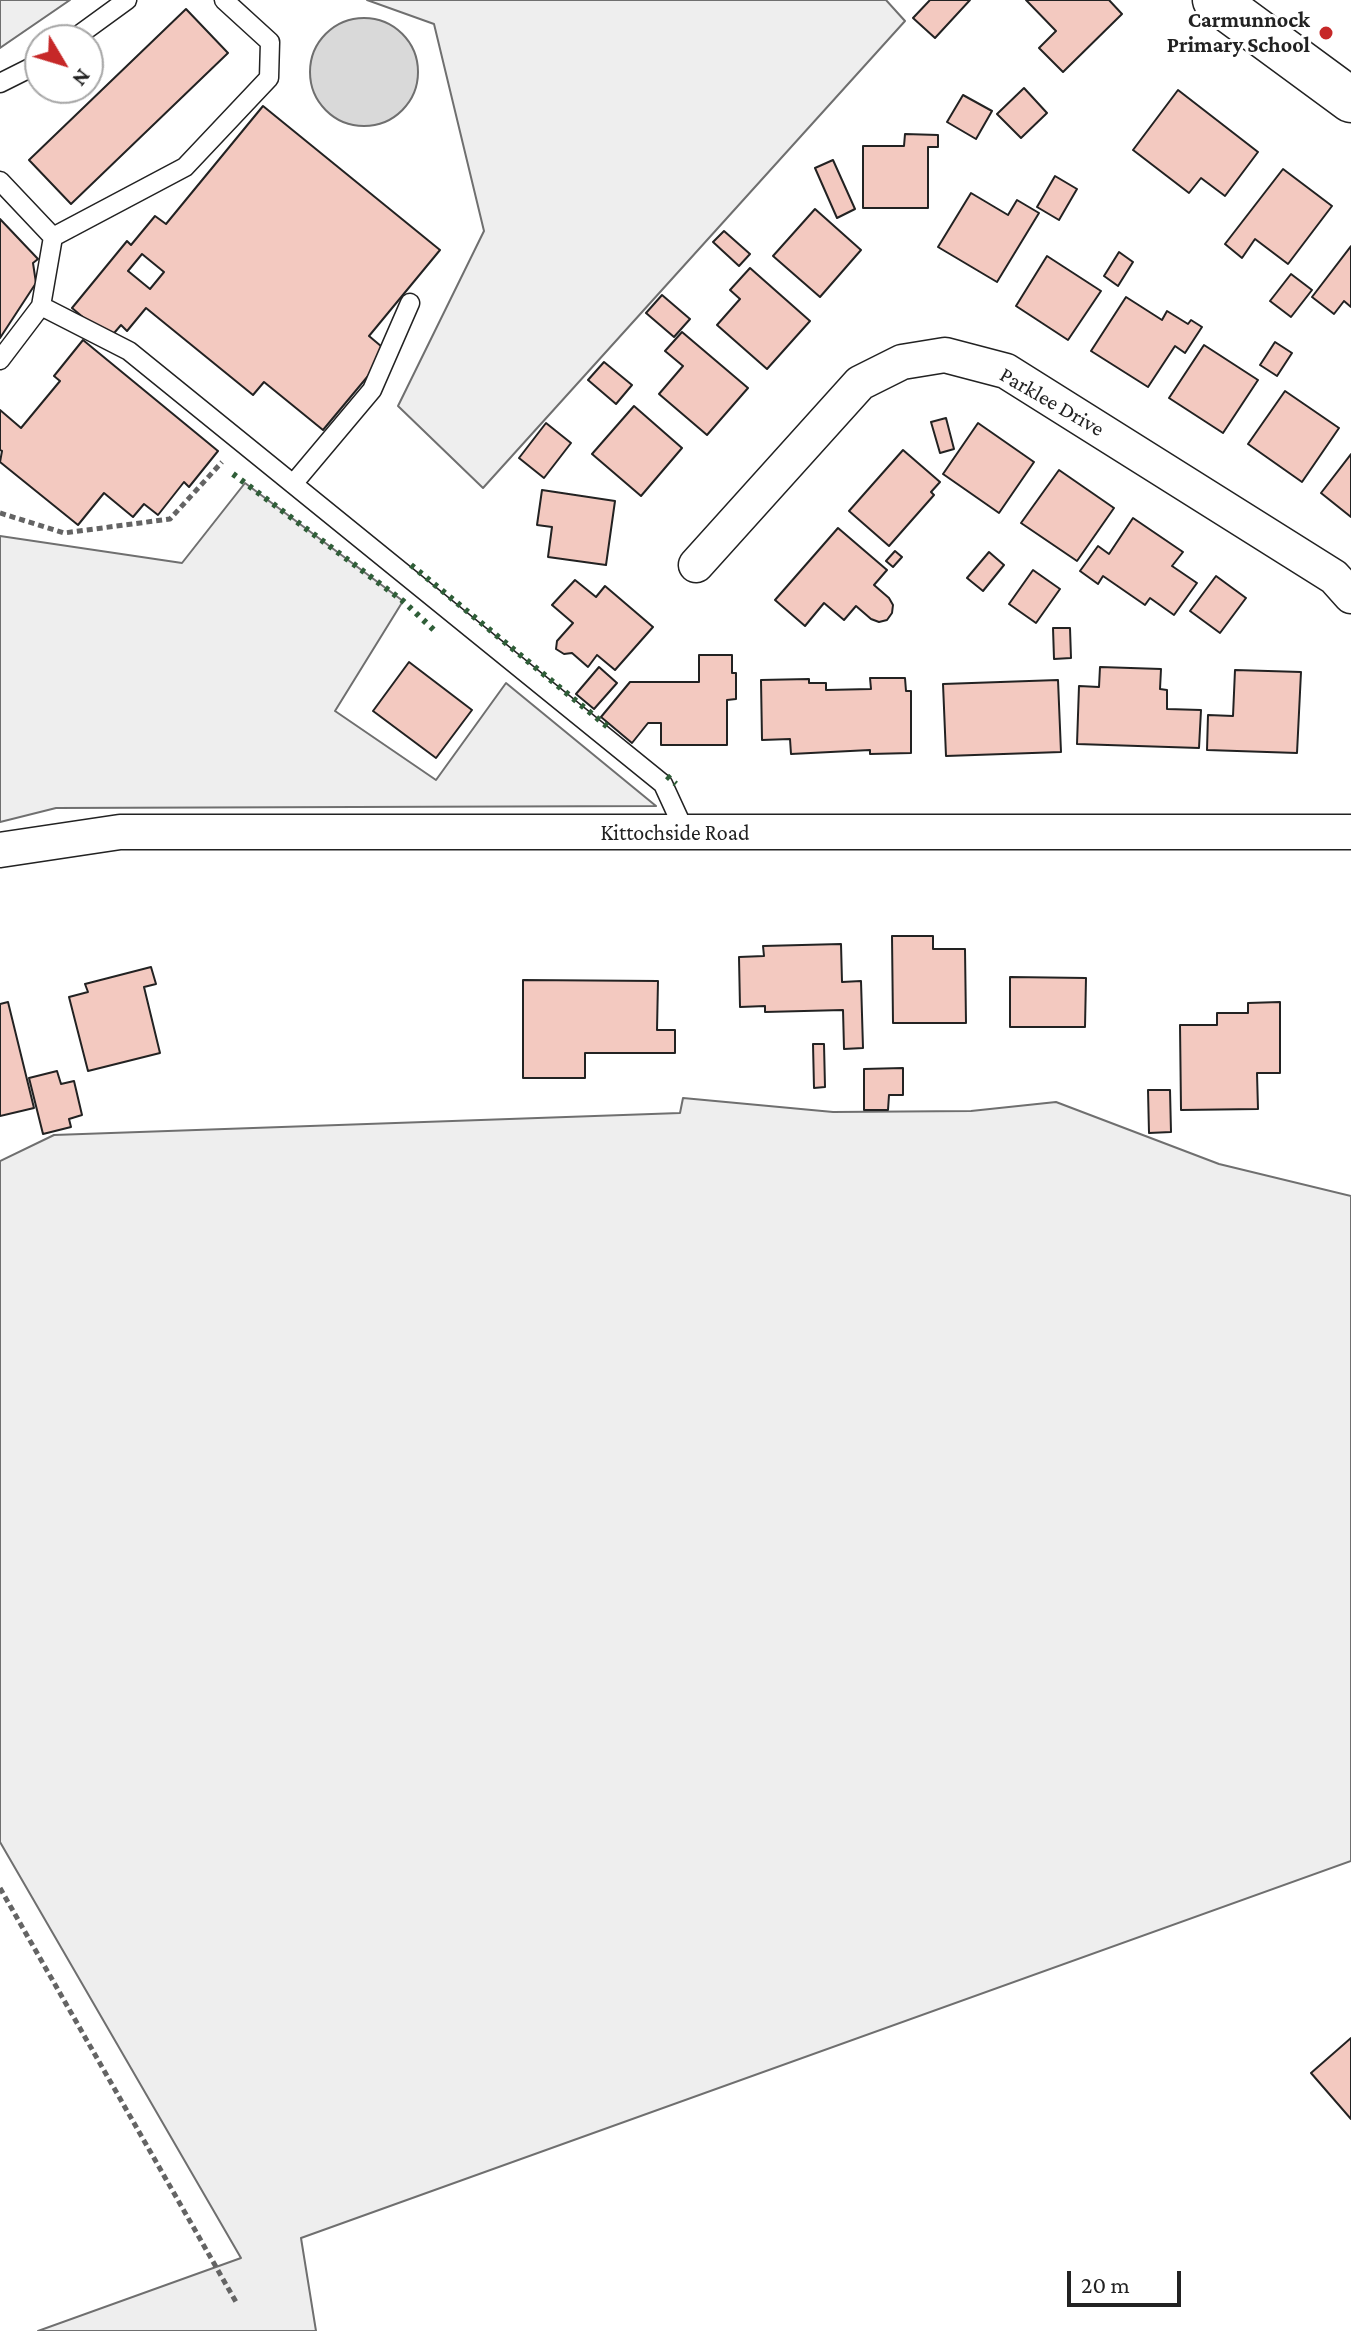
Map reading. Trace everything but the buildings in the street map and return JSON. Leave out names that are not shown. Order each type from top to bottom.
[{"type":"street","points":[[1215,0],[1351,100]]},
{"type":"street","name":"Parklee Drive","points":[[696,565],[860,383],[902,362],[945,355],[1006,371],[1334,577],[1351,596]]},
{"type":"street","name":"Kittochside Road","points":[[0,850],[120,832],[1351,832]]},
{"type":"lane","points":[[94,24],[127,0]]},
{"type":"lane","points":[[53,237],[185,167],[269,78],[270,42],[224,0]]},
{"type":"lane","points":[[0,83],[24,71]]},
{"type":"lane","points":[[0,181],[53,237]]},
{"type":"lane","points":[[0,360],[41,306],[53,237]]},
{"type":"lane","points":[[293,484],[372,390],[410,303]]},
{"type":"lane","points":[[41,306],[129,351],[663,784],[686,834]]},
{"type":"path","points":[[0,513],[64,533],[170,519],[240,442]]},
{"type":"path","points":[[0,1888],[236,2302]]},
{"type":"shaded area","points":[[0,0],[70,0],[35,24],[24,24],[24,32],[0,48]]},
{"type":"shaded area","points":[[367,0],[886,0],[905,21],[483,488],[398,406],[484,231],[434,24]]},
{"type":"shaded area","points":[[364,18],[385,22],[402,34],[414,51],[418,72],[414,93],[402,110],[385,122],[364,126],[343,122],[326,110],[314,93],[310,72],[314,51],[326,34],[343,22]]},
{"type":"shaded area","points":[[245,483],[403,601],[335,711],[436,780],[506,683],[656,806],[56,808],[0,822],[0,536],[182,563]]},
{"type":"shaded area","points":[[683,1098],[833,1112],[971,1111],[1056,1102],[1219,1164],[1351,1196],[1351,1861],[301,2238],[316,2331],[38,2331],[241,2258],[0,1842],[0,1161],[54,1135],[680,1113]]},
{"type":"hedge","points":[[233,474],[403,601],[436,632]]},
{"type":"hedge","points":[[411,565],[609,728]]},
{"type":"hedge","points":[[667,776],[676,784]]},
{"type":"place","name":"Carmunnock Primary School","points":[[1326,33]]}]
